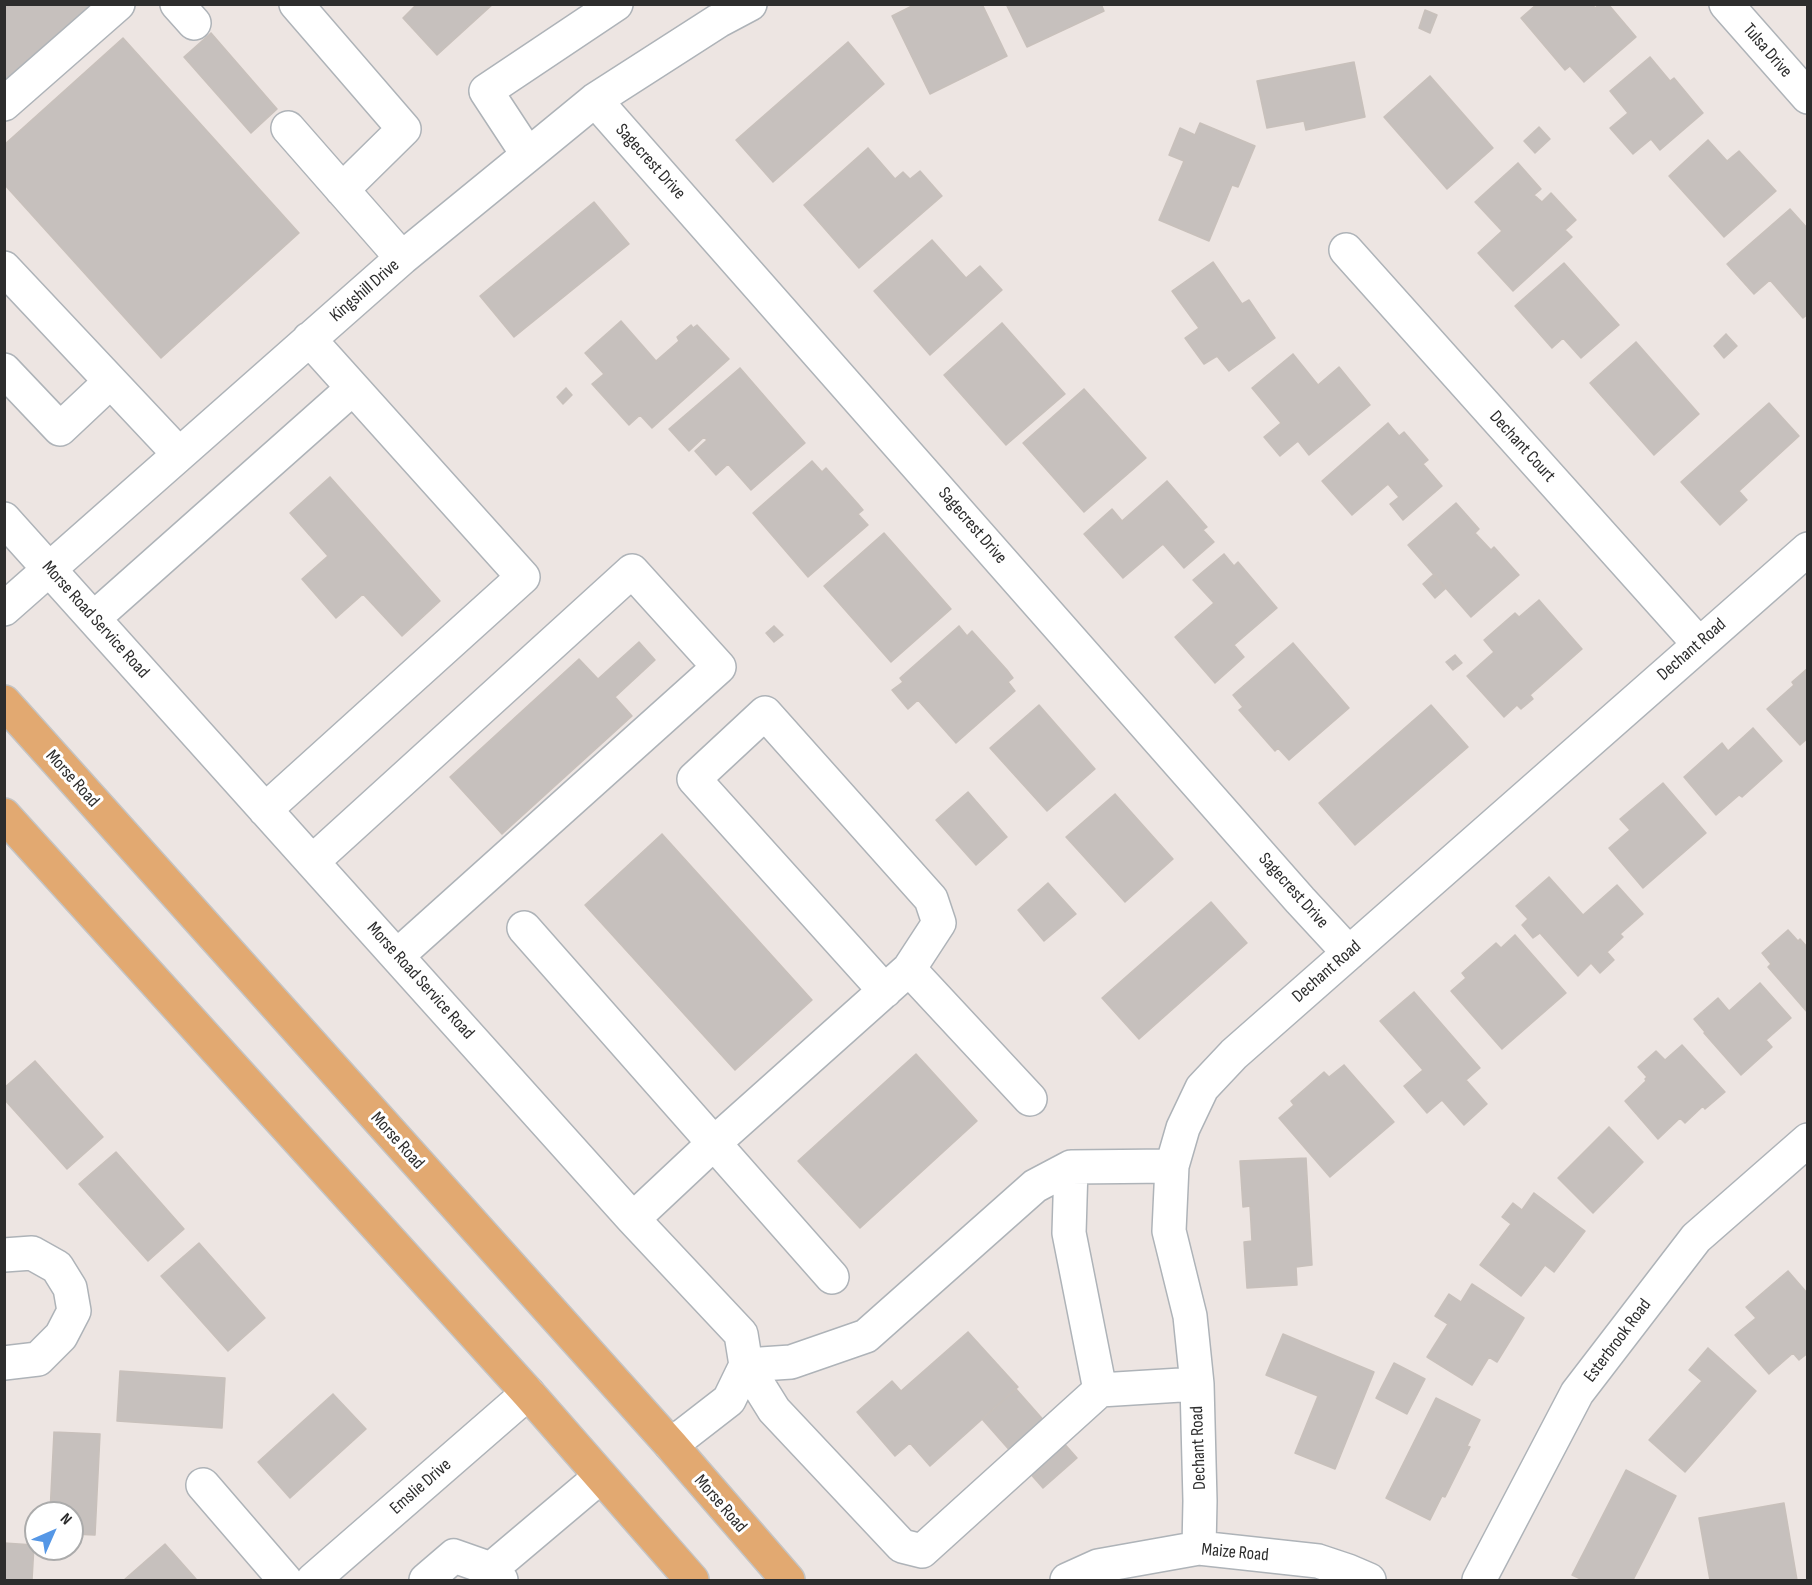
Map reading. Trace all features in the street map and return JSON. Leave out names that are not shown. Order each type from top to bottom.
[{"type":"main road","name":"Morse Road","points":[[4,702],[671,1446],[788,1581]]},
{"type":"main road","points":[[4,815],[528,1393],[692,1581]]},
{"type":"street","points":[[4,104],[118,4]]},
{"type":"street","points":[[296,4],[404,129],[342,190]]},
{"type":"street","points":[[528,155],[486,91],[616,4]]},
{"type":"street","name":"Kingshill Drive","points":[[4,609],[402,258],[595,100],[718,21],[750,4]]},
{"type":"street","name":"Tulsa Drive","points":[[1726,4],[1808,97]]},
{"type":"street","name":"Sagecrest Drive","points":[[595,100],[1349,953]]},
{"type":"street","points":[[288,128],[402,258]]},
{"type":"street","name":"Dechant Court","points":[[1346,250],[1699,644]]},
{"type":"street","points":[[4,268],[179,454]]},
{"type":"street","points":[[265,810],[523,577],[309,339]]},
{"type":"street","points":[[4,370],[60,429],[110,382]]},
{"type":"street","points":[[94,618],[353,388]]},
{"type":"street","name":"Morse Road Service Road","points":[[4,519],[633,1219],[741,1334],[746,1365]]},
{"type":"street","name":"Dechant Road","points":[[1199,1548],[1197,1384],[1190,1316],[1169,1231],[1172,1167],[1183,1128],[1202,1088],[1234,1054],[1808,549]]},
{"type":"street","points":[[312,862],[632,571],[720,667],[397,956]]},
{"type":"street","points":[[633,1219],[713,1144],[885,991],[909,969],[939,923],[930,899],[765,713],[694,779],[885,991]]},
{"type":"street","points":[[524,928],[832,1277]]},
{"type":"street","points":[[909,969],[1030,1099]]},
{"type":"street","name":"Esterbrook Road","points":[[1479,1581],[1577,1394],[1696,1238],[1808,1140]]},
{"type":"street","points":[[746,1365],[792,1362],[866,1336],[1035,1186],[1071,1167],[1172,1167]]},
{"type":"street","points":[[1071,1167],[1068,1233],[1100,1390]]},
{"type":"street","points":[[4,1255],[32,1253],[57,1268],[70,1288],[74,1311],[61,1336],[38,1359],[4,1363]]},
{"type":"street","points":[[671,1446],[729,1400],[746,1365]]},
{"type":"street","points":[[746,1365],[774,1410],[902,1545],[922,1551],[1100,1390],[1197,1384]]},
{"type":"street","name":"Emslie Drive","points":[[323,1577],[528,1393]]},
{"type":"street","points":[[426,1581],[454,1556],[496,1575],[600,1477]]},
{"type":"street","points":[[203,1485],[285,1581]]},
{"type":"street","name":"Maize Road","points":[[1067,1581],[1098,1566],[1199,1548],[1318,1561],[1369,1581]]},
{"type":"building","points":[[4,4],[91,4],[4,83]]},
{"type":"building","points":[[417,4],[493,4],[437,55],[403,18]]},
{"type":"building","points":[[916,4],[982,4],[1007,56],[930,94],[892,16]]},
{"type":"building","points":[[1006,4],[1101,4],[1104,11],[1027,47]]},
{"type":"building","points":[[1537,4],[1592,4],[1595,8],[1600,4],[1608,4],[1636,37],[1584,82],[1570,66],[1565,70],[1521,18]]},
{"type":"building","points":[[1425,10],[1437,15],[1430,33],[1419,28]]},
{"type":"building","points":[[211,33],[277,109],[251,133],[184,57]]},
{"type":"building","points":[[123,38],[299,233],[161,358],[4,184],[4,145]]},
{"type":"building","points":[[848,42],[884,84],[773,182],[736,140]]},
{"type":"building","points":[[1650,57],[1670,81],[1674,78],[1703,113],[1660,150],[1651,139],[1633,154],[1610,128],[1628,113],[1610,91]]},
{"type":"building","points":[[1354,62],[1365,117],[1306,130],[1304,121],[1267,128],[1257,81]]},
{"type":"building","points":[[1430,76],[1493,148],[1447,189],[1384,117]]},
{"type":"building","points":[[1200,123],[1255,146],[1238,187],[1232,185],[1209,241],[1159,220],[1184,161],[1169,155],[1180,128],[1195,135]]},
{"type":"building","points":[[1539,127],[1550,139],[1535,153],[1524,141]]},
{"type":"building","points":[[1708,140],[1727,161],[1739,151],[1776,191],[1724,237],[1669,176]]},
{"type":"building","points":[[868,148],[895,179],[903,172],[910,179],[920,171],[942,196],[859,268],[804,205]]},
{"type":"building","points":[[1518,163],[1541,189],[1534,195],[1542,202],[1551,193],[1576,220],[1565,230],[1572,237],[1513,291],[1478,253],[1502,231],[1475,202]]},
{"type":"building","points":[[594,202],[629,244],[514,337],[480,296]]},
{"type":"building","points":[[1790,209],[1808,229],[1808,314],[1803,318],[1770,280],[1754,294],[1727,264]]},
{"type":"building","points":[[932,240],[966,278],[980,266],[1002,290],[930,355],[874,291]]},
{"type":"building","points":[[1213,262],[1242,304],[1249,300],[1275,338],[1229,371],[1217,356],[1204,364],[1185,338],[1199,328],[1172,291]]},
{"type":"building","points":[[1564,263],[1619,325],[1581,358],[1563,338],[1552,348],[1515,306]]},
{"type":"building","points":[[621,321],[656,361],[679,341],[677,337],[691,325],[693,328],[697,325],[729,359],[652,428],[640,415],[629,425],[592,384],[604,374],[585,353]]},
{"type":"building","points":[[1002,323],[1065,394],[1006,445],[944,375]]},
{"type":"building","points":[[1726,334],[1737,346],[1724,358],[1714,346]]},
{"type":"building","points":[[1636,342],[1699,414],[1654,455],[1590,383]]},
{"type":"building","points":[[1293,354],[1318,385],[1339,367],[1370,405],[1309,455],[1298,441],[1280,456],[1264,437],[1281,423],[1252,388]]},
{"type":"building","points":[[740,368],[805,443],[751,490],[728,464],[716,475],[695,451],[707,440],[704,437],[689,451],[669,429]]},
{"type":"building","points":[[566,388],[572,395],[563,404],[557,397]]},
{"type":"building","points":[[1084,389],[1146,458],[1084,512],[1023,443]]},
{"type":"building","points":[[1769,403],[1799,436],[1739,491],[1747,500],[1720,525],[1681,482]]},
{"type":"building","points":[[1388,423],[1399,436],[1404,432],[1428,460],[1423,464],[1442,486],[1403,520],[1390,504],[1399,497],[1388,484],[1352,515],[1322,481]]},
{"type":"building","points":[[812,461],[822,472],[826,468],[858,504],[863,510],[858,514],[868,525],[808,577],[753,513]]},
{"type":"building","points":[[330,477],[440,601],[402,636],[363,594],[336,618],[302,579],[328,556],[290,513]]},
{"type":"building","points":[[1167,481],[1207,527],[1203,530],[1214,542],[1184,568],[1163,544],[1123,578],[1084,534],[1112,509],[1122,521]]},
{"type":"building","points":[[1456,503],[1479,529],[1475,533],[1491,550],[1494,547],[1519,575],[1471,617],[1408,545]]},
{"type":"building","points":[[884,533],[951,609],[891,662],[824,586]]},
{"type":"building","points":[[1224,554],[1234,566],[1238,562],[1277,608],[1234,645],[1244,657],[1215,683],[1175,637],[1214,603],[1193,580]]},
{"type":"building","points":[[1433,575],[1445,589],[1435,598],[1423,584]]},
{"type":"building","points":[[1539,600],[1582,649],[1530,695],[1533,699],[1521,709],[1517,705],[1504,717],[1467,676],[1494,652],[1484,640],[1515,613],[1519,617]]},
{"type":"building","points":[[774,626],[783,635],[774,642],[766,633]]},
{"type":"building","points":[[959,626],[967,636],[972,631],[1007,670],[1013,678],[1008,682],[1015,691],[956,743],[918,700],[908,709],[892,690],[903,682],[900,678]]},
{"type":"building","points":[[639,642],[655,660],[615,697],[632,716],[502,834],[450,777],[579,659],[598,679]]},
{"type":"building","points":[[1293,643],[1349,708],[1289,760],[1278,748],[1275,751],[1239,710],[1243,707],[1233,695]]},
{"type":"building","points":[[1455,655],[1462,663],[1453,670],[1446,662]]},
{"type":"building","points":[[1808,668],[1808,738],[1800,745],[1767,709],[1794,685],[1792,682]]},
{"type":"building","points":[[1039,705],[1095,769],[1047,811],[990,748]]},
{"type":"building","points":[[1431,705],[1468,747],[1355,845],[1319,803]]},
{"type":"building","points":[[1753,728],[1782,761],[1742,797],[1739,795],[1716,815],[1684,777],[1722,743],[1728,751]]},
{"type":"building","points":[[1663,783],[1706,833],[1643,888],[1609,848],[1630,830],[1620,819]]},
{"type":"building","points":[[968,792],[1007,837],[976,865],[936,820]]},
{"type":"building","points":[[1115,794],[1173,859],[1125,902],[1066,837]]},
{"type":"building","points":[[662,834],[812,1000],[735,1070],[585,905]]},
{"type":"building","points":[[1549,877],[1583,915],[1617,885],[1643,914],[1620,934],[1623,937],[1607,952],[1614,960],[1600,973],[1591,963],[1578,976],[1540,933],[1533,938],[1522,925],[1528,919],[1516,906]]},
{"type":"building","points":[[1048,883],[1076,914],[1044,941],[1018,910]]},
{"type":"building","points":[[1211,902],[1247,943],[1139,1039],[1102,998]]},
{"type":"building","points":[[1788,930],[1808,948],[1808,1013],[1768,967],[1771,964],[1762,953]]},
{"type":"building","points":[[1515,935],[1566,993],[1502,1049],[1451,991],[1466,978],[1462,973],[1496,943],[1501,948]]},
{"type":"building","points":[[1760,983],[1791,1018],[1766,1040],[1772,1047],[1741,1075],[1694,1019],[1718,998],[1729,1011]]},
{"type":"building","points":[[1414,992],[1480,1068],[1466,1080],[1487,1104],[1464,1125],[1442,1100],[1427,1113],[1404,1086],[1423,1070],[1380,1021]]},
{"type":"building","points":[[1682,1045],[1725,1092],[1705,1109],[1703,1106],[1685,1123],[1680,1118],[1658,1139],[1625,1101],[1646,1081],[1647,1077],[1638,1067],[1656,1051],[1665,1060]]},
{"type":"building","points":[[916,1054],[977,1121],[860,1228],[798,1161]]},
{"type":"building","points":[[35,1061],[103,1137],[67,1169],[4,1099],[4,1088]]},
{"type":"building","points":[[1344,1065],[1394,1122],[1330,1177],[1279,1118],[1294,1105],[1291,1101],[1324,1072],[1329,1077]]},
{"type":"building","points":[[1609,1127],[1643,1162],[1593,1213],[1558,1178]]},
{"type":"building","points":[[116,1152],[184,1229],[148,1261],[79,1184]]},
{"type":"building","points":[[1306,1158],[1312,1265],[1296,1267],[1297,1285],[1247,1288],[1244,1242],[1252,1241],[1250,1206],[1243,1207],[1240,1161]]},
{"type":"building","points":[[1534,1193],[1585,1231],[1554,1272],[1545,1265],[1521,1296],[1480,1265],[1511,1224],[1502,1217],[1513,1203],[1522,1210]]},
{"type":"building","points":[[199,1243],[265,1318],[228,1351],[161,1276]]},
{"type":"building","points":[[1788,1271],[1808,1294],[1808,1353],[1799,1360],[1793,1353],[1769,1374],[1735,1335],[1756,1318],[1746,1307]]},
{"type":"building","points":[[1472,1284],[1524,1318],[1497,1362],[1489,1357],[1472,1385],[1427,1357],[1448,1324],[1435,1316],[1449,1294],[1461,1302]]},
{"type":"building","points":[[968,1332],[1018,1387],[930,1466],[910,1443],[895,1456],[857,1412],[892,1381],[901,1391]]},
{"type":"building","points":[[1283,1334],[1374,1372],[1335,1469],[1295,1453],[1318,1396],[1266,1375]]},
{"type":"building","points":[[1708,1348],[1756,1391],[1685,1472],[1649,1440],[1702,1381],[1689,1370]]},
{"type":"building","points":[[1394,1363],[1425,1379],[1407,1414],[1376,1398]]},
{"type":"building","points":[[120,1371],[225,1378],[222,1428],[117,1421]]},
{"type":"building","points":[[1016,1389],[1077,1458],[1043,1488],[982,1419]]},
{"type":"building","points":[[333,1394],[366,1429],[290,1498],[258,1462]]},
{"type":"building","points":[[1436,1398],[1480,1420],[1467,1446],[1470,1447],[1445,1497],[1442,1496],[1430,1520],[1386,1498]]},
{"type":"building","points":[[54,1432],[100,1434],[95,1535],[84,1535],[84,1501],[51,1501]]},
{"type":"building","points":[[1626,1470],[1676,1496],[1633,1580],[1583,1580],[1572,1575]]},
{"type":"building","points":[[1784,1503],[1797,1580],[1710,1580],[1699,1518]]},
{"type":"building","points":[[4,1543],[24,1544],[24,1561],[33,1561],[32,1580],[4,1580]]},
{"type":"building","points":[[165,1544],[196,1579],[124,1580]]}]
